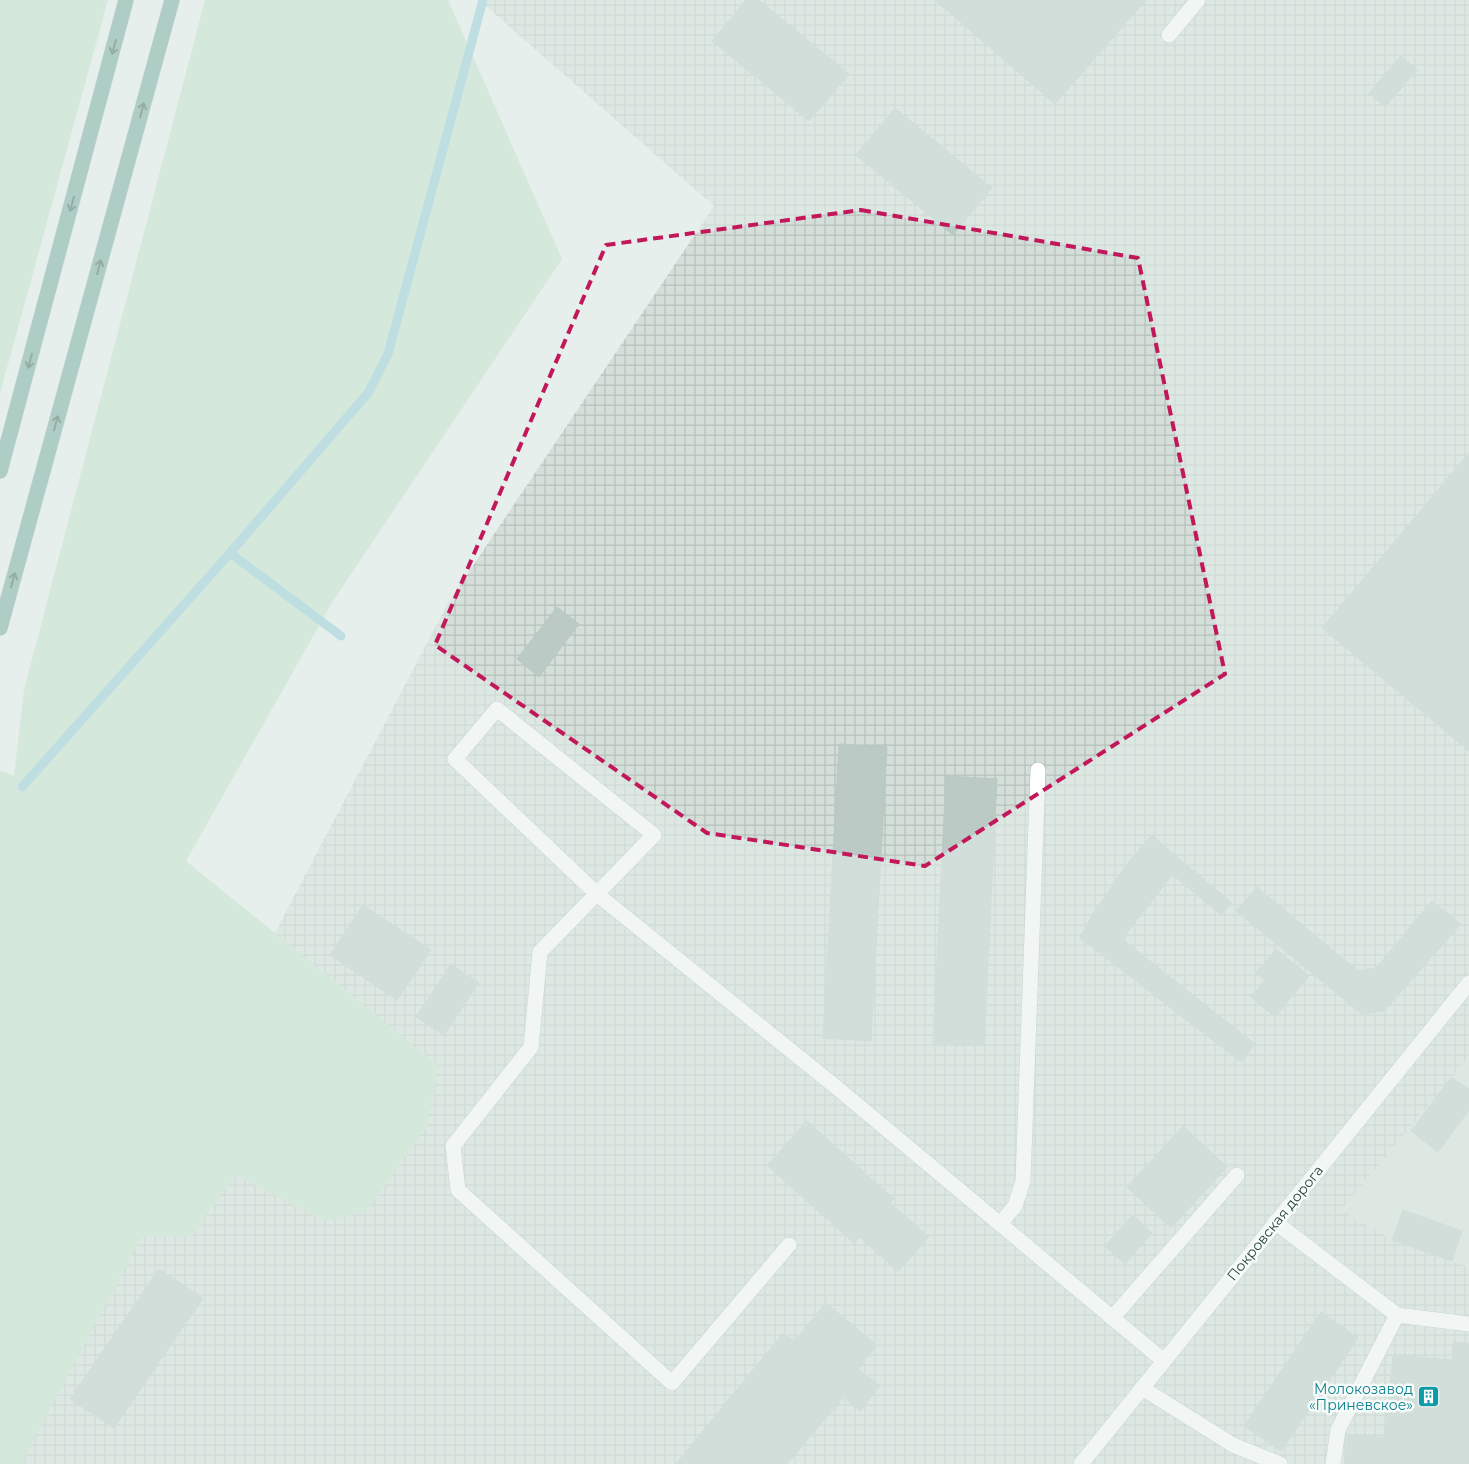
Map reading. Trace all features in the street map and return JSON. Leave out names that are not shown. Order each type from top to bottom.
[{"type":"main road","points":[[0,471],[126,0]]},
{"type":"main road","points":[[0,628],[172,0]]},
{"type":"street","points":[[1169,35],[1198,0]]},
{"type":"street","points":[[789,1245],[672,1383],[458,1190],[453,1146],[531,1047],[540,952],[598,895],[654,835],[497,709],[455,759],[598,895],[836,1087],[1164,1361]]},
{"type":"street","points":[[1000,1224],[1015,1206],[1023,1181],[1038,770]]},
{"type":"street","name":"Покровская дорога","points":[[1081,1464],[1469,983]]},
{"type":"street","points":[[1112,1318],[1237,1175]]},
{"type":"street","points":[[1275,1222],[1397,1315],[1469,1324]]},
{"type":"street","points":[[1333,1464],[1338,1430],[1397,1315]]},
{"type":"street","points":[[1142,1388],[1233,1445],[1280,1464]]},
{"type":"highlighted area","points":[[861,210],[1138,258],[1225,674],[925,866],[707,833],[435,645],[606,245]]},
{"type":"shaded area","points":[[479,0],[1469,0],[1469,1057],[1341,1210],[1392,1240],[1469,1267],[1469,1464],[0,1464],[0,1457],[448,603],[714,206]]},
{"type":"shaded area","points":[[1469,1057],[1469,1267],[1392,1240],[1340,1210]]},
{"type":"green space","points":[[0,0],[108,0],[0,393]]},
{"type":"green space","points":[[205,0],[448,0],[562,259],[333,601],[186,861],[439,1066],[427,1126],[366,1212],[324,1221],[236,1175],[190,1237],[142,1237],[24,1458],[25,1464],[0,1464],[0,770],[14,776],[24,690]]},
{"type":"building","points":[[746,0],[759,0],[849,74],[809,121],[712,41]]},
{"type":"building","points":[[935,0],[1146,0],[1055,104]]},
{"type":"building","points":[[1401,56],[1417,70],[1385,107],[1369,93]]},
{"type":"building","points":[[895,108],[992,188],[953,235],[856,155]]},
{"type":"building","points":[[1469,453],[1469,751],[1322,628]]},
{"type":"building","points":[[557,607],[579,624],[539,677],[517,659]]},
{"type":"building","points":[[839,744],[887,747],[871,1041],[823,1038]]},
{"type":"building","points":[[946,776],[997,779],[984,1046],[933,1043]]},
{"type":"building","points":[[1152,835],[1183,862],[1162,888],[1130,860]]},
{"type":"building","points":[[1130,860],[1162,888],[1123,938],[1092,915]]},
{"type":"building","points":[[1183,862],[1232,903],[1221,915],[1173,875]]},
{"type":"building","points":[[1257,887],[1358,971],[1376,968],[1432,901],[1461,924],[1384,1011],[1362,1014],[1236,911]]},
{"type":"building","points":[[363,905],[431,950],[397,1000],[330,955]]},
{"type":"building","points":[[1092,915],[1255,1044],[1241,1062],[1080,938]]},
{"type":"building","points":[[1276,949],[1309,976],[1275,1017],[1251,997],[1265,980],[1256,973]]},
{"type":"building","points":[[451,964],[479,983],[444,1035],[416,1017]]},
{"type":"building","points":[[1451,1077],[1469,1089],[1469,1110],[1438,1152],[1411,1131]]},
{"type":"building","points":[[807,1121],[894,1199],[890,1203],[929,1237],[898,1271],[859,1237],[854,1243],[767,1165]]},
{"type":"building","points":[[1183,1126],[1227,1167],[1171,1228],[1127,1187]]},
{"type":"building","points":[[1403,1210],[1462,1231],[1452,1261],[1392,1240]]},
{"type":"building","points":[[1133,1215],[1152,1233],[1125,1264],[1105,1246]]},
{"type":"building","points":[[159,1269],[203,1298],[114,1428],[70,1399]]},
{"type":"building","points":[[826,1303],[877,1345],[858,1369],[880,1386],[860,1411],[844,1397],[787,1464],[676,1464],[783,1333],[794,1341]]},
{"type":"building","points":[[1321,1312],[1358,1338],[1281,1451],[1244,1426]]},
{"type":"building","name":"Молокозавод «Приневское»","points":[[1453,1342],[1469,1343],[1469,1464],[1345,1464],[1348,1434],[1385,1438],[1393,1355],[1452,1360]]},
{"type":"waterway","points":[[22,787],[230,553],[368,393],[388,354],[483,0]]},
{"type":"waterway","points":[[230,553],[341,636]]},
{"type":"place","name":"Молокозавод «Приневское»","points":[[1429,1397]]}]
